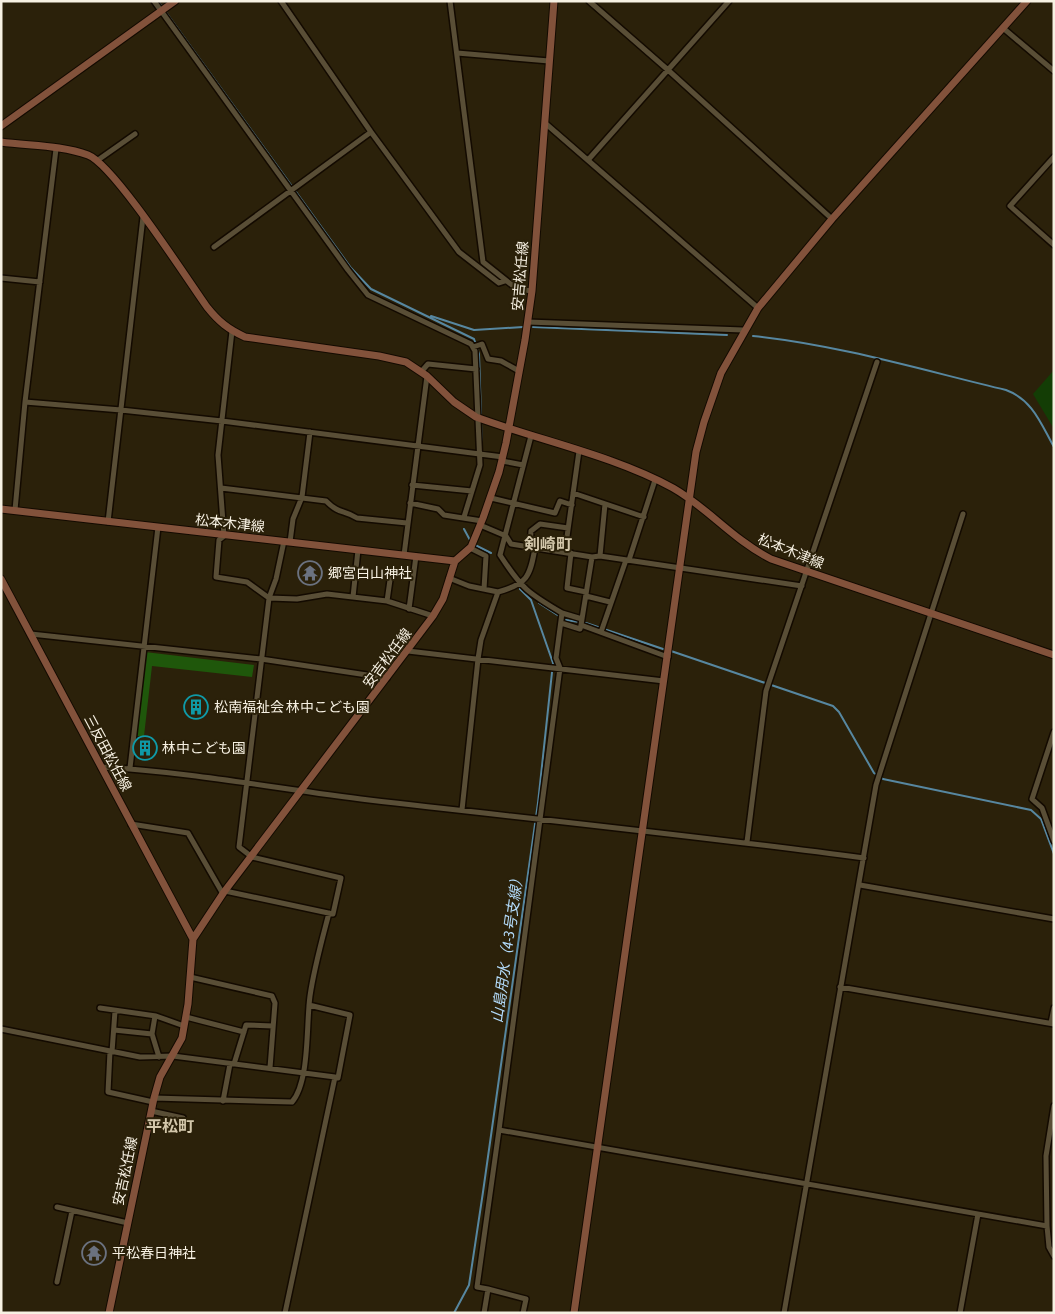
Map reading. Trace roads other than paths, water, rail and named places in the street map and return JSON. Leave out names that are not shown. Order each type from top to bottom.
[{"type":"main road","name":"安吉松任線","points":[[109,1313],[151,1111],[160,1077],[182,1038],[186,1017],[192,939],[224,892],[389,678],[433,616],[443,599],[455,561],[470,547],[491,498],[502,459],[520,371],[532,291],[554,1]]},
{"type":"main road","points":[[574,1313],[691,500],[696,452],[720,373],[743,330],[758,308],[832,219],[1027,1]]},
{"type":"main road","points":[[1,126],[172,4]]},
{"type":"main road","points":[[1,142],[76,152],[98,160],[143,217],[207,307],[222,325],[232,331]]},
{"type":"main road","name":"松本木津線","points":[[232,331],[245,337],[396,358],[424,374],[454,402],[480,418],[579,451],[655,480],[691,500],[750,548],[771,559],[933,616],[1054,655]]},
{"type":"main road","name":"松本木津線","points":[[1,508],[224,536],[455,561]]},
{"type":"main road","name":"三反田松任線","points":[[1,579],[192,939]]},
{"type":"street","points":[[154,1],[293,188],[348,270],[368,296],[471,344],[475,350],[482,454],[464,517]]},
{"type":"street","points":[[281,1],[371,132],[459,252],[499,283],[505,281]]},
{"type":"street","points":[[450,1],[483,262],[505,281],[518,289],[532,291]]},
{"type":"street","points":[[589,1],[832,219]]},
{"type":"street","points":[[588,160],[729,1]]},
{"type":"street","points":[[1004,28],[1054,71]]},
{"type":"street","points":[[457,53],[549,61]]},
{"type":"street","points":[[544,123],[758,308]]},
{"type":"street","points":[[214,247],[371,132]]},
{"type":"street","points":[[98,160],[135,134]]},
{"type":"street","points":[[15,510],[25,402],[56,149]]},
{"type":"street","points":[[1054,158],[1010,206],[1054,245]]},
{"type":"street","points":[[108,522],[143,217]]},
{"type":"street","points":[[1,278],[40,282]]},
{"type":"street","points":[[528,322],[743,330]]},
{"type":"street","points":[[232,331],[218,455],[224,536],[220,540],[216,577],[247,582],[269,598],[297,599],[327,594],[387,601],[433,616]]},
{"type":"street","points":[[473,347],[485,346],[488,359],[501,361],[520,371]]},
{"type":"street","points":[[747,842],[769,684],[877,362]]},
{"type":"street","points":[[404,555],[424,374],[428,364],[476,369]]},
{"type":"street","points":[[25,402],[121,410],[310,432],[482,454],[523,465]]},
{"type":"street","points":[[131,824],[188,833],[224,892],[334,914],[341,878],[252,857],[239,847],[269,598],[293,519],[302,497],[310,432]]},
{"type":"street","points":[[531,436],[515,505],[500,555],[519,584],[531,595],[601,632],[668,656]]},
{"type":"street","points":[[565,551],[579,451]]},
{"type":"street","points":[[601,632],[610,602],[644,517],[655,480]]},
{"type":"street","points":[[412,485],[472,491]]},
{"type":"street","points":[[221,488],[326,501],[337,512],[350,514],[358,518],[407,523]]},
{"type":"street","points":[[573,493],[644,517]]},
{"type":"street","points":[[491,498],[555,513],[560,500],[572,505]]},
{"type":"street","points":[[410,503],[438,509],[444,515],[464,517],[481,523],[506,536],[511,544],[802,586]]},
{"type":"street","points":[[600,556],[605,504]]},
{"type":"street","points":[[540,524],[541,511]]},
{"type":"street","points":[[784,1313],[840,987],[878,781],[933,616],[963,514]]},
{"type":"street","points":[[450,578],[498,592],[519,584],[524,581],[531,570],[531,531],[540,524],[568,528]]},
{"type":"street","points":[[130,768],[158,528]]},
{"type":"street","points":[[470,547],[486,556],[484,589]]},
{"type":"street","points":[[353,598],[358,550]]},
{"type":"street","points":[[571,553],[567,588],[610,602]]},
{"type":"street","points":[[409,609],[416,556]]},
{"type":"street","points":[[561,623],[580,630],[592,557]]},
{"type":"street","points":[[387,601],[391,573]]},
{"type":"street","points":[[462,810],[478,659],[484,633],[498,592]]},
{"type":"street","points":[[523,1313],[526,1299],[477,1287],[540,818],[562,613]]},
{"type":"street","points":[[31,634],[261,658],[389,678]]},
{"type":"street","points":[[408,651],[664,681]]},
{"type":"street","points":[[1054,732],[1032,800],[1042,808],[1054,841]]},
{"type":"street","points":[[100,767],[130,768],[246,782],[301,791],[747,842],[864,858]]},
{"type":"street","points":[[860,885],[1054,919]]},
{"type":"street","points":[[115,1011],[108,1092],[154,1100],[292,1102],[298,1095],[303,1071],[309,1005],[329,913]]},
{"type":"street","points":[[190,977],[270,994],[275,1003],[270,1068]]},
{"type":"street","points":[[840,987],[1052,1024],[1054,1008]]},
{"type":"street","points":[[309,1005],[350,1016],[338,1078]]},
{"type":"street","points":[[100,1008],[155,1016],[184,1026]]},
{"type":"street","points":[[155,1016],[152,1034],[158,1056]]},
{"type":"street","points":[[186,1017],[244,1032]]},
{"type":"street","points":[[223,1100],[232,1064],[246,1024],[273,1026]]},
{"type":"street","points":[[1,1029],[140,1058],[173,1056],[303,1071],[335,1077],[285,1313]]},
{"type":"street","points":[[114,1030],[152,1034]]},
{"type":"street","points":[[1054,1106],[1046,1156],[1047,1226],[1049,1248],[1054,1256]]},
{"type":"street","points":[[151,1111],[183,1118]]},
{"type":"street","points":[[499,1130],[1047,1226]]},
{"type":"street","points":[[57,1207],[128,1222]]},
{"type":"street","points":[[57,1282],[72,1211]]},
{"type":"street","points":[[960,1313],[978,1214]]},
{"type":"street","points":[[484,1313],[488,1289]]},
{"type":"waterway","points":[[158,1],[162,7]]},
{"type":"waterway","points":[[165,11],[351,268],[371,289],[474,339],[479,354],[481,417]]},
{"type":"waterway","points":[[431,316],[474,330],[523,327]]},
{"type":"waterway","points":[[533,327],[727,335]]},
{"type":"waterway","points":[[753,336],[817,345],[912,366],[1006,390],[1015,394],[1030,406],[1054,447]]},
{"type":"waterway","points":[[481,422],[482,449]]},
{"type":"waterway","points":[[464,529],[471,542]]},
{"type":"waterway","points":[[475,545],[491,553]]},
{"type":"waterway","name":"山島用水（4-3号支線）","points":[[454,1313],[469,1285],[538,803],[553,663],[531,600],[520,589]]},
{"type":"waterway","points":[[539,603],[559,616]]},
{"type":"waterway","points":[[566,620],[586,623],[666,650]]},
{"type":"waterway","points":[[671,651],[833,706],[839,712],[874,773],[883,779],[1031,810],[1041,819],[1054,854]]},
{"type":"place","name":"郷宮白山神社","points":[[310,573]]},
{"type":"place","name":"松南福祉会 林中こども園","points":[[196,707]]},
{"type":"place","name":"林中こども園","points":[[145,748]]},
{"type":"place","name":"平松春日神社","points":[[94,1253]]},
{"type":"district","name":"剣崎町","points":[[548,544]]},
{"type":"district","name":"平松町","points":[[170,1126]]}]
